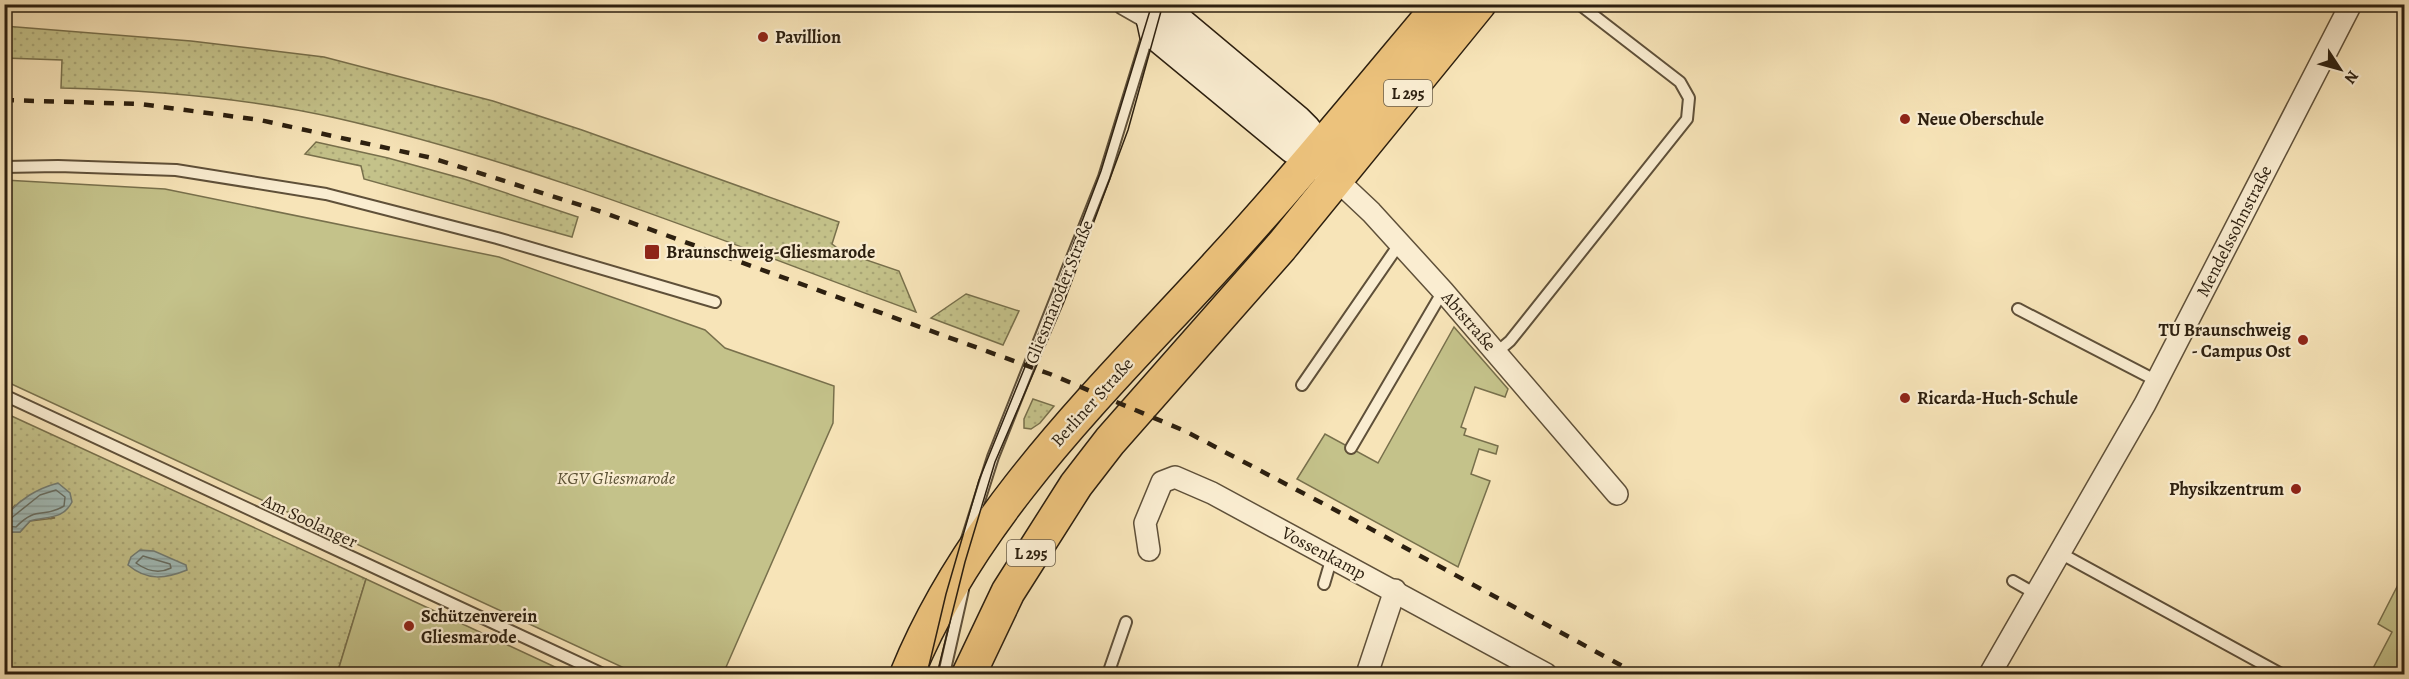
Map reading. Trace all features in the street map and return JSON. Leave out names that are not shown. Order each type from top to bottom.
[{"type":"main road","name":"L 295","points":[[1313,155],[1441,4]]},
{"type":"main road","name":"L 295","points":[[969,675],[1008,592],[1076,485],[1110,441],[1337,180],[1479,4]]},
{"type":"main road","name":"Berliner Straße","points":[[908,675],[918,650],[957,577],[982,537],[1038,462],[1231,250],[1313,155]]},
{"type":"street","points":[[1125,4],[1154,12]]},
{"type":"street","name":"Mendelssohnstraße","points":[[1990,675],[2157,381],[2351,4]]},
{"type":"street","name":"Abtstraße","points":[[1154,12],[1155,34],[1293,148],[1313,155],[1371,212],[1497,352],[1617,494]]},
{"type":"street","name":"Vossenkamp","points":[[1149,550],[1145,523],[1162,482],[1175,477],[1212,492],[1332,556],[1546,675]]},
{"type":"street","points":[[1367,675],[1395,590]]},
{"type":"lane","points":[[1497,352],[1531,315],[1687,119],[1689,98],[1680,82],[1579,4]]},
{"type":"lane","name":"Gliesmaroder Straße","points":[[957,577],[975,509],[993,457],[1104,177],[1154,12]]},
{"type":"lane","points":[[4,167],[58,166],[176,170],[326,194],[497,238],[715,302]]},
{"type":"lane","points":[[1302,385],[1400,243]]},
{"type":"lane","points":[[1351,448],[1443,291]]},
{"type":"lane","points":[[2018,309],[2157,381]]},
{"type":"lane","name":"Am Soolanger","points":[[4,395],[603,675]]},
{"type":"lane","points":[[2060,553],[2281,675]]},
{"type":"lane","points":[[1324,585],[1332,556]]},
{"type":"lane","points":[[944,675],[963,590],[957,577]]},
{"type":"lane","points":[[2013,581],[2036,594]]},
{"type":"lane","points":[[1108,675],[1126,622]]},
{"type":"green space","points":[[4,26],[191,41],[324,57],[493,101],[582,130],[839,222],[832,244],[843,252],[899,271],[916,312],[629,206],[483,157],[410,136],[302,111],[234,100],[165,93],[61,88],[62,60],[5,58]]},
{"type":"green space","points":[[316,142],[388,158],[464,179],[578,217],[572,237],[364,179],[361,166],[305,154]]},
{"type":"green space","name":"KGV Gliesmarode","points":[[4,180],[165,189],[499,257],[705,330],[725,348],[834,386],[833,423],[723,674],[637,674],[5,381]]},
{"type":"green space","points":[[966,294],[1019,311],[1003,345],[931,318]]},
{"type":"green space","points":[[1454,327],[1508,389],[1505,397],[1475,387],[1461,427],[1466,429],[1464,435],[1498,446],[1496,454],[1479,449],[1471,474],[1490,481],[1458,567],[1297,479],[1325,434],[1378,463]]},
{"type":"green space","points":[[1033,399],[1054,406],[1040,423],[1031,429],[1024,428],[1024,419]]},
{"type":"green space","points":[[5,413],[366,579],[337,674],[5,674],[5,532],[20,532],[30,521],[55,518],[15,505],[5,517]]},
{"type":"green space","points":[[2404,573],[2404,674],[2370,674],[2392,632],[2378,624]]},
{"type":"green space","name":"Schützenverein Gliesmarode","points":[[366,579],[570,674],[337,674]]},
{"type":"water","points":[[58,483],[70,493],[72,502],[64,512],[30,521],[20,532],[5,532],[5,517],[17,505],[43,488]]},
{"type":"water","points":[[140,550],[154,551],[186,565],[187,570],[164,577],[142,574],[128,565],[131,557]]},
{"type":"tram line","points":[[927,674],[946,594],[979,480],[1053,298],[1101,171],[1152,4]]},
{"type":"tram line","points":[[937,674],[965,562],[995,462],[1064,302],[1128,130],[1163,4]]},
{"type":"railway","points":[[4,100],[140,104],[260,120],[432,158],[602,212],[1050,374],[1185,431],[1637,674]]},
{"type":"place","name":"Pavillion","points":[[763,37]]},
{"type":"place","name":"Neue Oberschule","points":[[1905,119]]},
{"type":"place","name":"Braunschweig-Gliesmarode","points":[[652,252]]},
{"type":"place","name":"TU Braunschweig - Campus Ost","points":[[2303,340]]},
{"type":"place","name":"Ricarda-Huch-Schule","points":[[1905,398]]},
{"type":"place","name":"Physikzentrum","points":[[2296,489]]},
{"type":"place","name":"Schützenverein Gliesmarode","points":[[409,626]]}]
